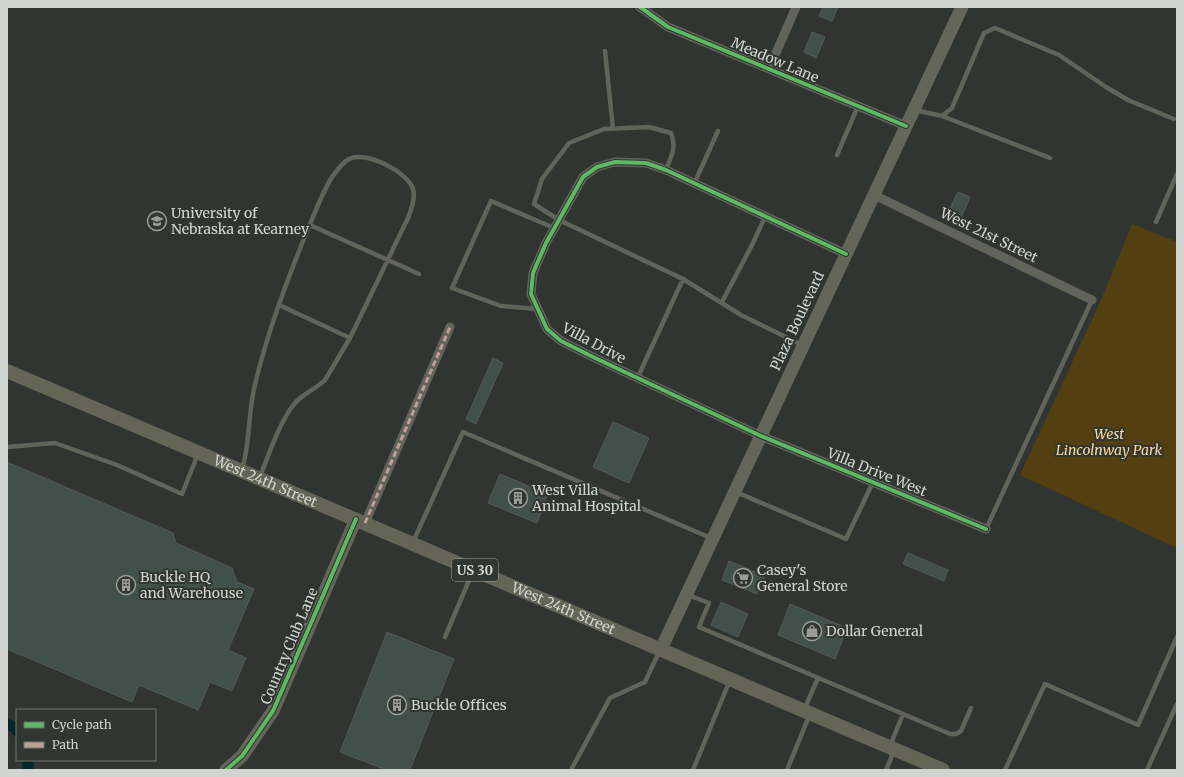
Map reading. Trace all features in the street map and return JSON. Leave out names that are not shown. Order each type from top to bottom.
[{"type":"main road","name":"West 24th Street","points":[[7,371],[808,711],[943,770]]},
{"type":"street","name":"Meadow Lane","points":[[640,7],[668,27],[906,126]]},
{"type":"street","name":"Meadow Lane","points":[[769,69],[796,7]]},
{"type":"street","name":"Plaza Boulevard","points":[[661,649],[962,7]]},
{"type":"street","name":"Villa Drive","points":[[761,436],[561,341],[548,329],[531,294],[534,273],[556,224],[583,177],[597,167],[615,162],[646,163],[666,170],[846,254]]},
{"type":"street","name":"West 21st Street","points":[[874,195],[1092,300]]},
{"type":"street","points":[[360,521],[450,327]]},
{"type":"street","name":"Villa Drive West","points":[[761,436],[986,529]]},
{"type":"street","name":"Country Club Lane","points":[[226,770],[242,756],[273,711],[360,521]]},
{"type":"lane","points":[[942,116],[952,108],[984,33],[995,28],[1059,55],[1128,100],[1174,119]]},
{"type":"lane","points":[[605,51],[613,129]]},
{"type":"lane","points":[[836,155],[858,106]]},
{"type":"lane","points":[[913,110],[942,116],[1050,158]]},
{"type":"lane","points":[[556,224],[534,204],[542,179],[569,143],[604,129],[649,126],[671,133],[675,142],[674,150],[666,170]]},
{"type":"lane","points":[[694,184],[718,131]]},
{"type":"lane","points":[[242,472],[248,451],[249,417],[254,390],[272,324],[325,190],[339,167],[349,159],[359,157],[376,161],[391,167],[404,177],[413,189],[413,204],[408,218],[350,338],[325,380],[320,386],[302,396],[287,414],[259,478]]},
{"type":"lane","points":[[1156,222],[1177,174]]},
{"type":"lane","points":[[537,309],[501,306],[452,288],[491,201],[556,224],[683,279],[741,315],[803,346]]},
{"type":"lane","points":[[722,302],[754,243],[765,217]]},
{"type":"lane","points":[[310,225],[419,274]]},
{"type":"lane","points":[[638,378],[683,279]]},
{"type":"lane","points":[[986,529],[1092,300]]},
{"type":"lane","points":[[279,305],[350,338]]},
{"type":"lane","points":[[413,543],[463,432],[712,539]]},
{"type":"lane","points":[[7,447],[56,443],[117,465],[182,494],[198,453]]},
{"type":"lane","points":[[735,492],[846,539],[873,482]]},
{"type":"lane","points":[[445,637],[474,569]]},
{"type":"lane","points":[[687,594],[709,603],[699,627],[953,735],[961,731],[971,708]]},
{"type":"lane","points":[[1006,770],[1045,684],[1138,725],[1177,637]]},
{"type":"lane","points":[[571,770],[610,698],[645,682],[661,649]]},
{"type":"lane","points":[[788,770],[818,678]]},
{"type":"lane","points":[[693,770],[731,679]]},
{"type":"lane","points":[[1147,770],[1177,704]]},
{"type":"lane","points":[[886,770],[903,714]]},
{"type":"green space","name":"West Lincolnway Park","points":[[1132,224],[1177,242],[1177,548],[1020,475],[1101,300]]},
{"type":"building","points":[[823,7],[838,7],[832,21],[819,16]]},
{"type":"building","points":[[812,32],[825,37],[816,58],[804,52]]},
{"type":"building","points":[[958,192],[970,197],[961,218],[948,212]]},
{"type":"building","points":[[493,358],[503,363],[476,424],[466,419]]},
{"type":"building","points":[[613,422],[649,438],[629,483],[593,467]]},
{"type":"building","name":"Buckle HQ and Warehouse","points":[[7,462],[173,533],[176,543],[232,568],[237,582],[254,589],[228,650],[246,658],[232,691],[210,682],[198,710],[139,685],[132,702],[7,649]]},
{"type":"building","name":"West Villa Animal Hospital","points":[[500,474],[548,494],[537,523],[488,503]]},
{"type":"building","points":[[908,553],[948,570],[944,581],[903,564]]},
{"type":"building","points":[[729,561],[765,576],[757,594],[722,580]]},
{"type":"building","points":[[721,602],[748,614],[738,637],[711,625]]},
{"type":"building","name":"Dollar General","points":[[790,604],[847,628],[835,659],[778,635]]},
{"type":"building","name":"Buckle Offices","points":[[387,632],[454,659],[410,770],[386,770],[340,752]]},
{"type":"waterway","points":[[7,724],[16,728]]},
{"type":"waterway","points":[[28,761],[28,770]]},
{"type":"marked path","points":[[365,523],[450,327]]},
{"type":"cycle path","points":[[640,7],[668,27],[906,126]]},
{"type":"cycle path","points":[[846,254],[666,170],[646,163],[615,162],[597,167],[583,177],[546,243],[533,273],[531,294],[547,329],[561,341],[761,436],[986,529]]},
{"type":"cycle path","points":[[226,770],[242,756],[273,711],[356,519]]},
{"type":"place","name":"University of Nebraska at Kearney","points":[[157,221]]},
{"type":"place","name":"West Villa Animal Hospital","points":[[518,498]]},
{"type":"place","name":"Casey's General Store","points":[[743,578]]},
{"type":"place","name":"Buckle HQ and Warehouse","points":[[126,585]]},
{"type":"place","name":"Dollar General","points":[[812,631]]},
{"type":"place","name":"Buckle Offices","points":[[397,705]]}]
